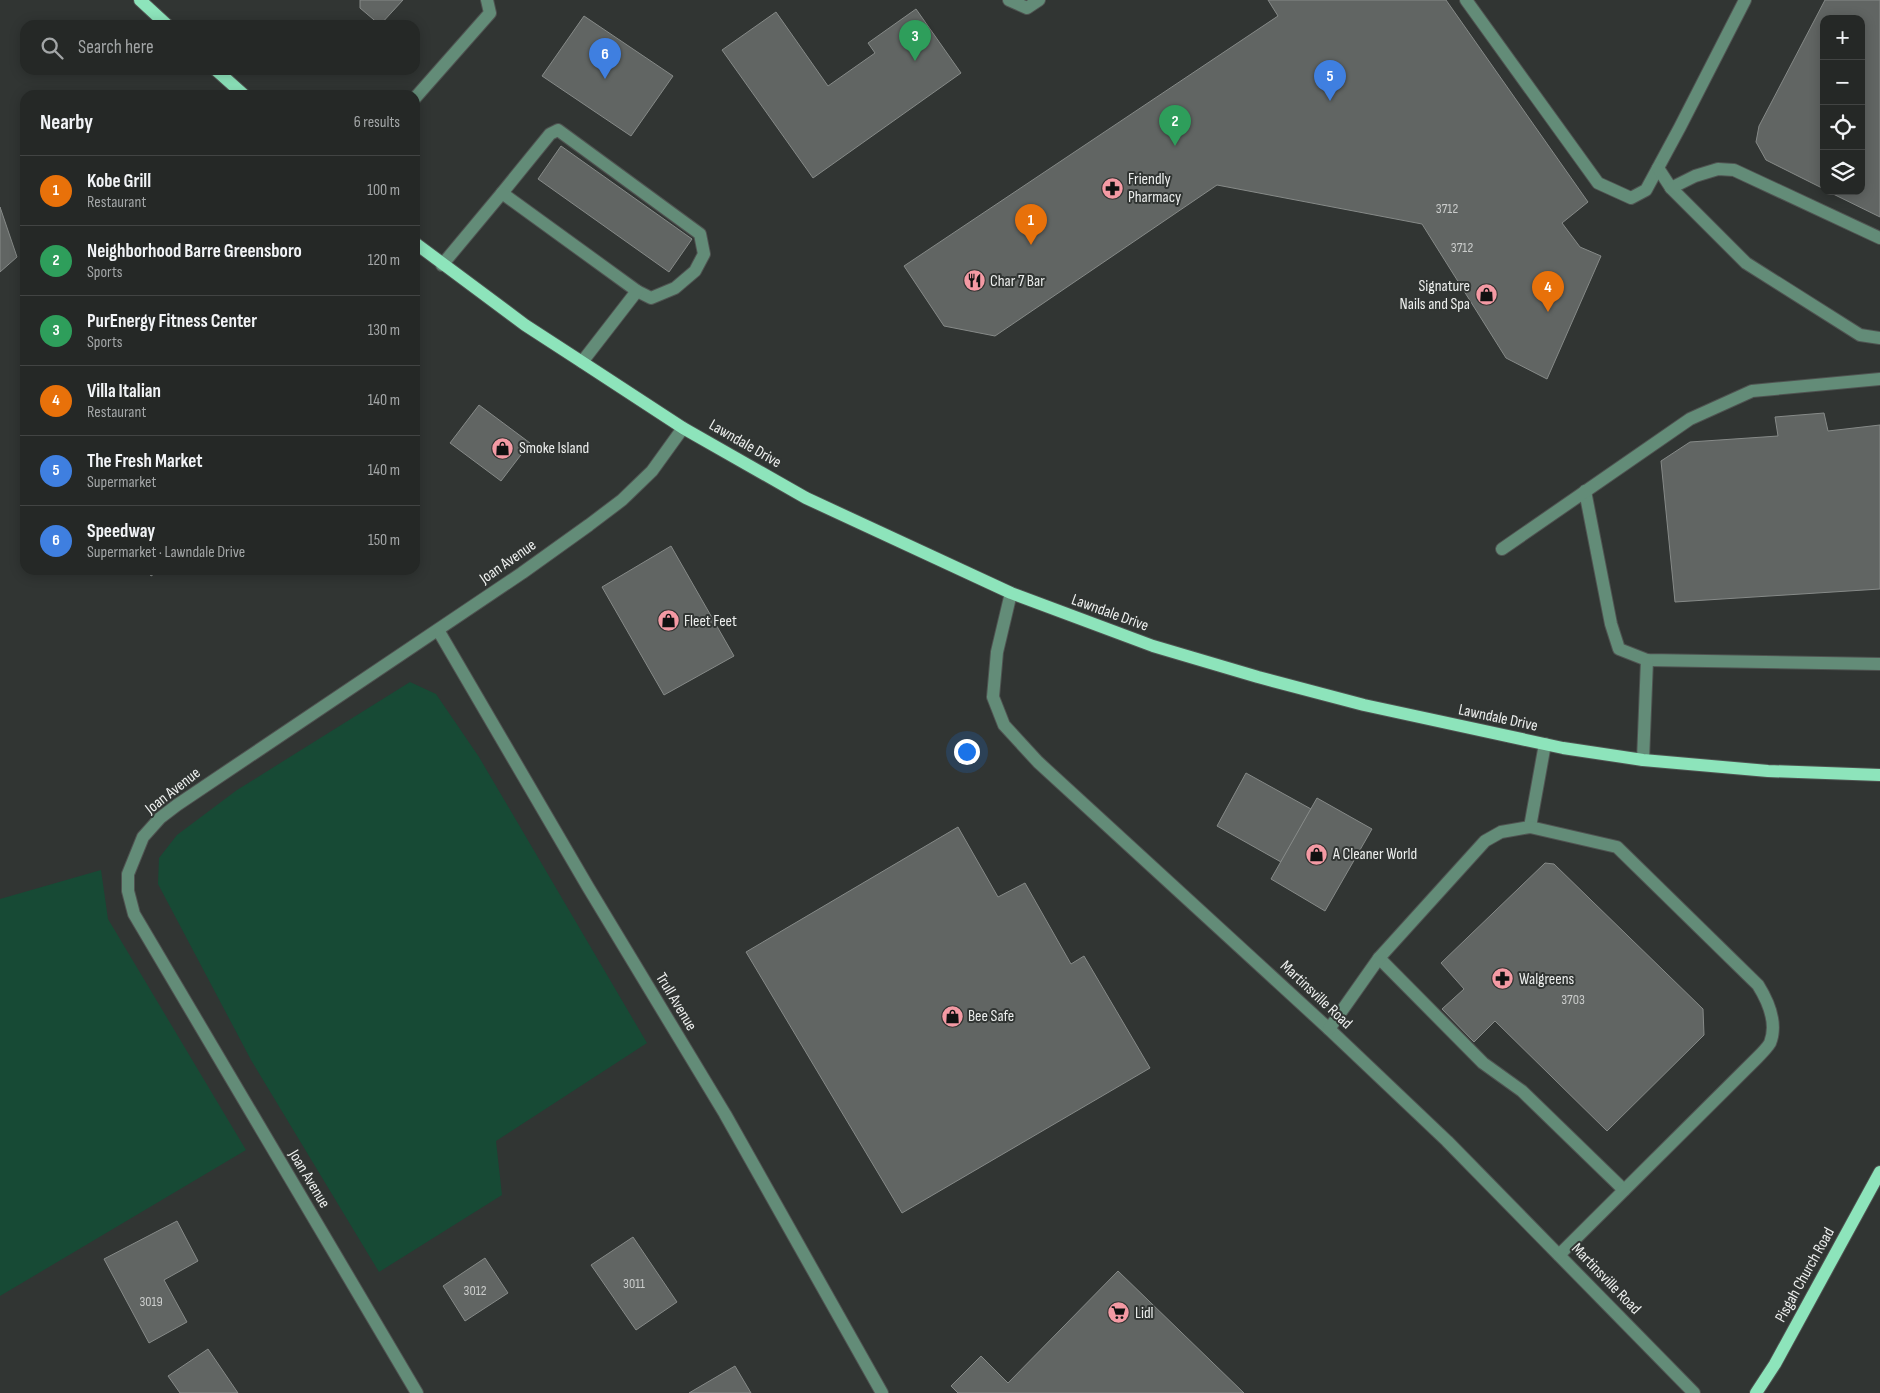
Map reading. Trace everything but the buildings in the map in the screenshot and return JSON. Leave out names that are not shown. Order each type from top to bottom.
[{"type":"main road","points":[[140,0],[162,20]]},
{"type":"main road","points":[[222,75],[238,90]]},
{"type":"main road","name":"Lawndale Drive","points":[[420,248],[526,325],[582,362],[684,428],[806,498],[1011,593],[1154,646],[1258,677],[1364,705],[1545,744],[1643,760],[1768,771],[1880,775]]},
{"type":"main road","name":"Pisgah Church Road","points":[[1756,1393],[1775,1364],[1880,1172]]},
{"type":"street","points":[[420,92],[490,13],[487,0]]},
{"type":"street","points":[[1009,0],[1027,8],[1039,0]]},
{"type":"street","points":[[1466,0],[1598,183],[1631,198],[1646,190],[1745,0]]},
{"type":"street","points":[[442,265],[550,134],[558,130],[700,234],[704,254],[695,271],[675,288],[651,298],[637,292],[502,193]]},
{"type":"street","points":[[1658,168],[1671,188],[1746,263],[1860,335],[1880,338]]},
{"type":"street","points":[[1671,188],[1695,176],[1718,169],[1734,170],[1880,238]]},
{"type":"street","points":[[582,362],[637,292]]},
{"type":"street","points":[[1502,549],[1690,419],[1752,391],[1880,379]]},
{"type":"street","name":"Joan Avenue","points":[[417,1393],[134,914],[128,891],[128,874],[143,837],[160,818],[234,765],[522,573],[622,500],[652,471],[684,428]]},
{"type":"street","points":[[1586,491],[1611,624],[1619,649],[1648,660],[1880,664]]},
{"type":"street","name":"Martinsville Road","points":[[1011,593],[997,652],[993,697],[1004,725],[1038,762],[1448,1141],[1694,1393]]},
{"type":"street","name":"Trull Avenue","points":[[438,630],[593,896],[725,1114],[882,1393]]},
{"type":"street","points":[[1643,760],[1648,660]]},
{"type":"street","points":[[1530,827],[1545,744]]},
{"type":"street","points":[[1328,1029],[1378,958],[1485,841],[1501,832],[1530,827],[1618,847],[1758,985],[1767,1000],[1773,1029],[1769,1044],[1757,1058],[1559,1255]]},
{"type":"street","points":[[1378,958],[1482,1063],[1522,1091],[1624,1190]]},
{"type":"green space","points":[[410,682],[436,694],[479,757],[647,1043],[496,1141],[502,1195],[379,1272],[251,1060],[158,884],[159,858],[177,835],[237,790]]},
{"type":"green space","points":[[101,870],[108,919],[246,1150],[0,1296],[0,899]]},
{"type":"place","name":"PurEnergy Fitness Center","points":[[915,61]]},
{"type":"place","name":"Speedway","points":[[605,79]]},
{"type":"place","name":"The Fresh Market","points":[[1330,101]]},
{"type":"place","name":"Neighborhood Barre Greensboro","points":[[1175,146]]},
{"type":"place","name":"Friendly Pharmacy","points":[[1112,188]]},
{"type":"place","name":"Kobe Grill","points":[[1031,245]]},
{"type":"place","name":"Char 7 Bar","points":[[974,281]]},
{"type":"place","name":"Signature Nails and Spa","points":[[1486,295]]},
{"type":"place","name":"Villa Italian","points":[[1548,312]]},
{"type":"place","name":"Smoke Island","points":[[503,448]]},
{"type":"place","name":"Fleet Feet","points":[[668,621]]},
{"type":"place","name":"A Cleaner World","points":[[1317,854]]},
{"type":"place","name":"Walgreens","points":[[1503,979]]},
{"type":"place","name":"Bee Safe","points":[[952,1016]]},
{"type":"place","name":"Lidl","points":[[1119,1313]]}]
